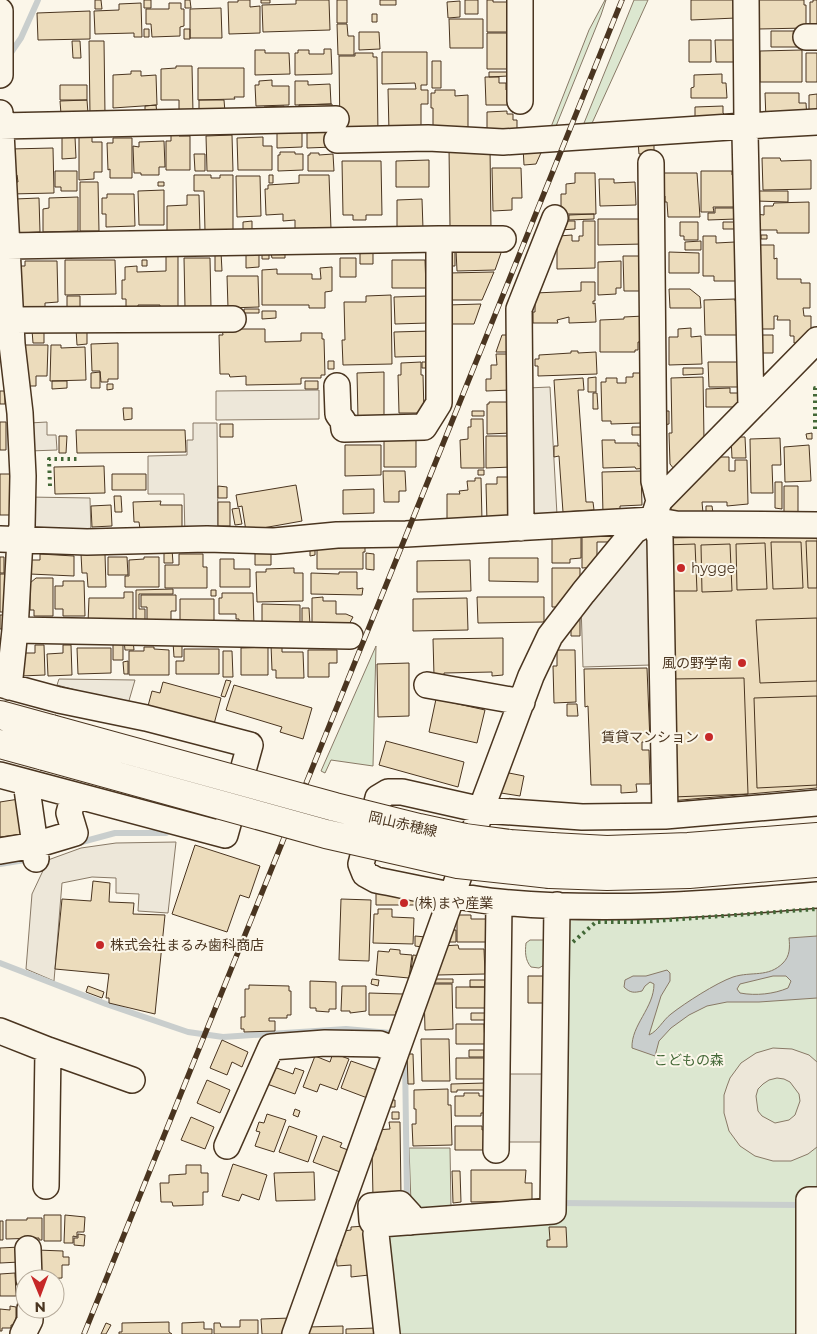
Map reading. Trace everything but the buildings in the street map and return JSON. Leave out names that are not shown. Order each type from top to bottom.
[{"type":"main road","name":"岡山赤穂線","points":[[0,714],[326,805],[465,838],[510,844],[607,850],[688,847],[817,837]]},
{"type":"main road","name":"岡山赤穂線","points":[[0,744],[352,840],[458,864],[550,874],[607,876],[689,874],[817,863]]},
{"type":"street","points":[[0,75],[0,11],[14,0]]},
{"type":"street","points":[[520,0],[520,101]]},
{"type":"street","points":[[746,0],[756,39],[746,129],[751,407]]},
{"type":"street","points":[[0,113],[11,320],[11,413],[23,476],[22,526],[10,539],[15,630],[4,685],[59,700],[146,718],[250,745],[225,835],[0,775]]},
{"type":"street","points":[[0,126],[337,130],[503,142],[746,129],[817,122]]},
{"type":"street","points":[[651,163],[654,481],[660,538],[665,816]]},
{"type":"street","points":[[522,528],[519,309],[555,218]]},
{"type":"street","points":[[7,246],[503,239]]},
{"type":"street","points":[[337,386],[338,414],[343,421],[344,429],[424,427],[439,402],[439,240]]},
{"type":"street","points":[[11,320],[233,319]]},
{"type":"street","points":[[295,1334],[395,1050],[452,896],[482,810],[484,799],[531,676],[550,636],[582,593],[634,531],[656,511],[751,407],[817,340]]},
{"type":"street","points":[[10,539],[87,542],[207,539],[274,541],[337,535],[406,534],[522,528],[656,511],[676,524],[817,525]]},
{"type":"street","points":[[15,630],[350,636]]},
{"type":"street","points":[[426,685],[522,702]]},
{"type":"street","points":[[26,782],[35,853]]},
{"type":"street","points":[[817,803],[665,816],[582,817],[482,810],[402,792],[388,792],[378,798],[361,864],[365,874],[376,880],[452,896],[499,902],[557,905],[698,905],[817,895]]},
{"type":"street","points":[[0,851],[35,853],[74,833],[69,813],[74,795]]},
{"type":"street","points":[[496,1150],[499,902]]},
{"type":"street","points":[[387,1334],[376,1234],[380,1224],[553,1211],[557,905]]},
{"type":"street","points":[[0,1031],[132,1080]]},
{"type":"street","points":[[227,1146],[271,1047],[325,1043],[380,1044],[395,1050]]},
{"type":"street","points":[[46,1186],[48,1050]]},
{"type":"street","points":[[809,1334],[812,1203]]},
{"type":"street","points":[[28,1249],[29,1269]]},
{"type":"street","points":[[23,1334],[30,1319]]},
{"type":"green space","points":[[605,0],[601,15],[552,136],[535,137],[535,127],[551,127],[589,30]]},
{"type":"green space","points":[[634,0],[648,0],[588,132],[580,133]]},
{"type":"green space","points":[[376,646],[373,766],[331,760],[325,773],[321,771]]},
{"type":"green space","name":"こどもの森","points":[[817,907],[817,1193],[800,1334],[394,1334],[384,1237],[389,1231],[560,1219],[569,920],[640,920]]},
{"type":"green space","points":[[530,940],[546,940],[544,965],[539,968],[531,967],[527,959],[526,943]]},
{"type":"green space","points":[[409,1148],[450,1148],[451,1208],[424,1210],[414,1207],[411,1203]]},
{"type":"shaded area","points":[[550,387],[557,515],[530,517],[527,388]]},
{"type":"shaded area","points":[[319,390],[319,419],[216,420],[216,391]]},
{"type":"shaded area","points":[[47,422],[47,435],[56,435],[57,450],[29,451],[29,423]]},
{"type":"shaded area","points":[[193,423],[217,423],[218,536],[185,536],[184,494],[148,494],[148,456],[187,455],[187,440],[193,440]]},
{"type":"shaded area","points":[[28,497],[90,498],[91,534],[28,532]]},
{"type":"shaded area","points":[[641,534],[649,534],[651,665],[583,667],[581,605]]},
{"type":"shaded area","points":[[59,679],[135,680],[128,704],[57,685]]},
{"type":"shaded area","points":[[176,842],[168,913],[138,911],[139,894],[116,893],[116,878],[92,877],[62,883],[54,981],[26,969],[32,894],[48,860],[81,848],[116,843]]},
{"type":"shaded area","points":[[817,936],[817,998],[727,1002],[707,1006],[689,1015],[671,1028],[659,1041],[655,1056],[632,1048],[635,1032],[650,1001],[654,984],[650,982],[642,991],[632,992],[624,987],[625,980],[633,976],[646,976],[667,970],[670,973],[670,981],[661,996],[649,1035],[677,1009],[718,984],[740,975],[772,971],[777,968],[783,963],[788,954],[789,938]],"holes":[[[773,976],[786,976],[791,981],[788,988],[777,992],[752,994],[740,993],[737,989],[740,984]]]},
{"type":"shaded area","points":[[773,1048],[792,1049],[809,1055],[817,1062],[817,1147],[808,1154],[791,1161],[773,1161],[755,1156],[740,1146],[729,1131],[724,1113],[724,1095],[727,1086],[730,1078],[741,1063],[756,1053]],"holes":[[[784,1079],[790,1082],[799,1094],[800,1101],[795,1115],[789,1120],[775,1123],[762,1116],[758,1111],[756,1096],[758,1089],[769,1080]]]},
{"type":"shaded area","points":[[508,1074],[545,1074],[545,1142],[507,1142]]},
{"type":"waterway","points":[[8,57],[21,38],[38,0]]},
{"type":"waterway","points":[[78,843],[115,833],[166,833]]},
{"type":"waterway","points":[[0,864],[31,859]]},
{"type":"waterway","points":[[0,963],[106,1004],[188,1032],[223,1037],[346,1029],[390,1033]]},
{"type":"waterway","points":[[405,1057],[407,1201]]},
{"type":"waterway","points":[[560,1203],[804,1205]]},
{"type":"railway","points":[[84,1334],[622,0]]},
{"type":"hedge","points":[[815,429],[815,388],[817,388]]},
{"type":"hedge","points":[[50,486],[49,459],[78,459]]},
{"type":"hedge","points":[[573,942],[596,922],[641,922],[817,909]]},
{"type":"place","name":"hygge","points":[[681,568]]},
{"type":"place","name":"風の野学南","points":[[742,663]]},
{"type":"place","name":"賃貸マンション","points":[[709,737]]},
{"type":"place","name":"(株)まや産業","points":[[404,903]]},
{"type":"place","name":"株式会社まるみ歯科商店","points":[[100,945]]}]
